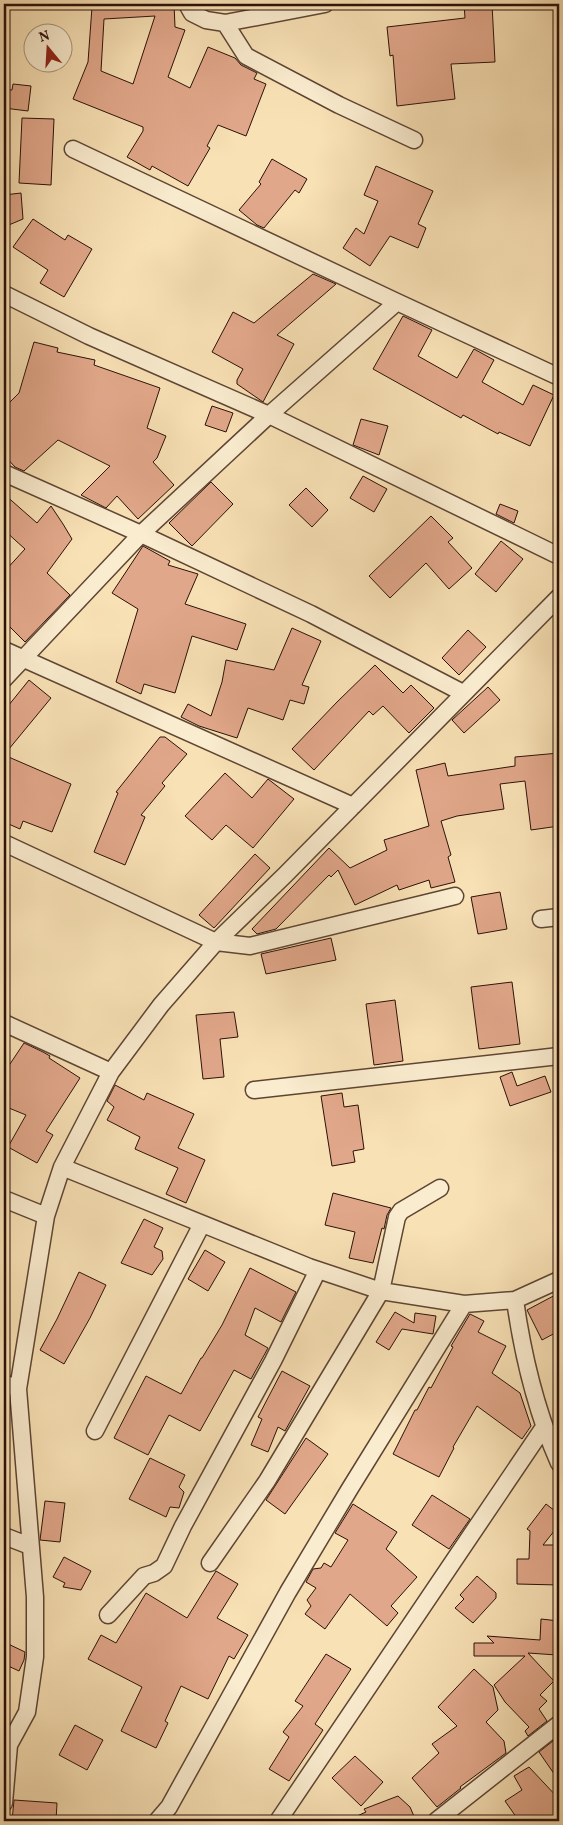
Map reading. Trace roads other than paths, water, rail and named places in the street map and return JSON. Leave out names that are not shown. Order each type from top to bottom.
[{"type":"street","points":[[187,4],[192,13],[206,20],[225,24],[325,4]]},
{"type":"street","points":[[225,24],[246,56],[339,105],[414,140]]},
{"type":"street","points":[[73,149],[397,302],[559,376]]},
{"type":"street","points":[[4,294],[89,336],[270,415],[559,556]]},
{"type":"street","points":[[4,679],[142,534],[270,415],[397,302]]},
{"type":"street","points":[[4,473],[142,534],[311,614],[463,693]]},
{"type":"street","points":[[4,1803],[6,1744],[27,1712],[34,1657],[35,1597],[11,1386],[46,1216],[62,1167],[111,1072],[162,1005],[216,942],[559,597]]},
{"type":"street","points":[[4,650],[353,806]]},
{"type":"street","points":[[4,843],[216,942],[250,946],[456,896]]},
{"type":"street","points":[[541,919],[559,917]]},
{"type":"street","points":[[4,1023],[111,1072]]},
{"type":"street","points":[[254,1090],[559,1056]]},
{"type":"street","points":[[62,1167],[318,1270],[381,1291],[464,1304],[515,1300],[559,1280]]},
{"type":"street","points":[[210,1563],[267,1481],[381,1291],[397,1217],[401,1211],[440,1188]]},
{"type":"street","points":[[4,1199],[46,1216]]},
{"type":"street","points":[[95,1431],[202,1224]]},
{"type":"street","points":[[108,1614],[144,1576],[154,1573],[164,1566],[183,1526],[272,1361],[318,1270]]},
{"type":"street","points":[[515,1300],[521,1344],[535,1400],[559,1463]]},
{"type":"street","points":[[157,1821],[169,1807],[293,1584],[464,1304]]},
{"type":"street","points":[[278,1821],[544,1427]]},
{"type":"street","points":[[4,1536],[30,1546]]},
{"type":"street","points":[[436,1821],[559,1724]]}]
